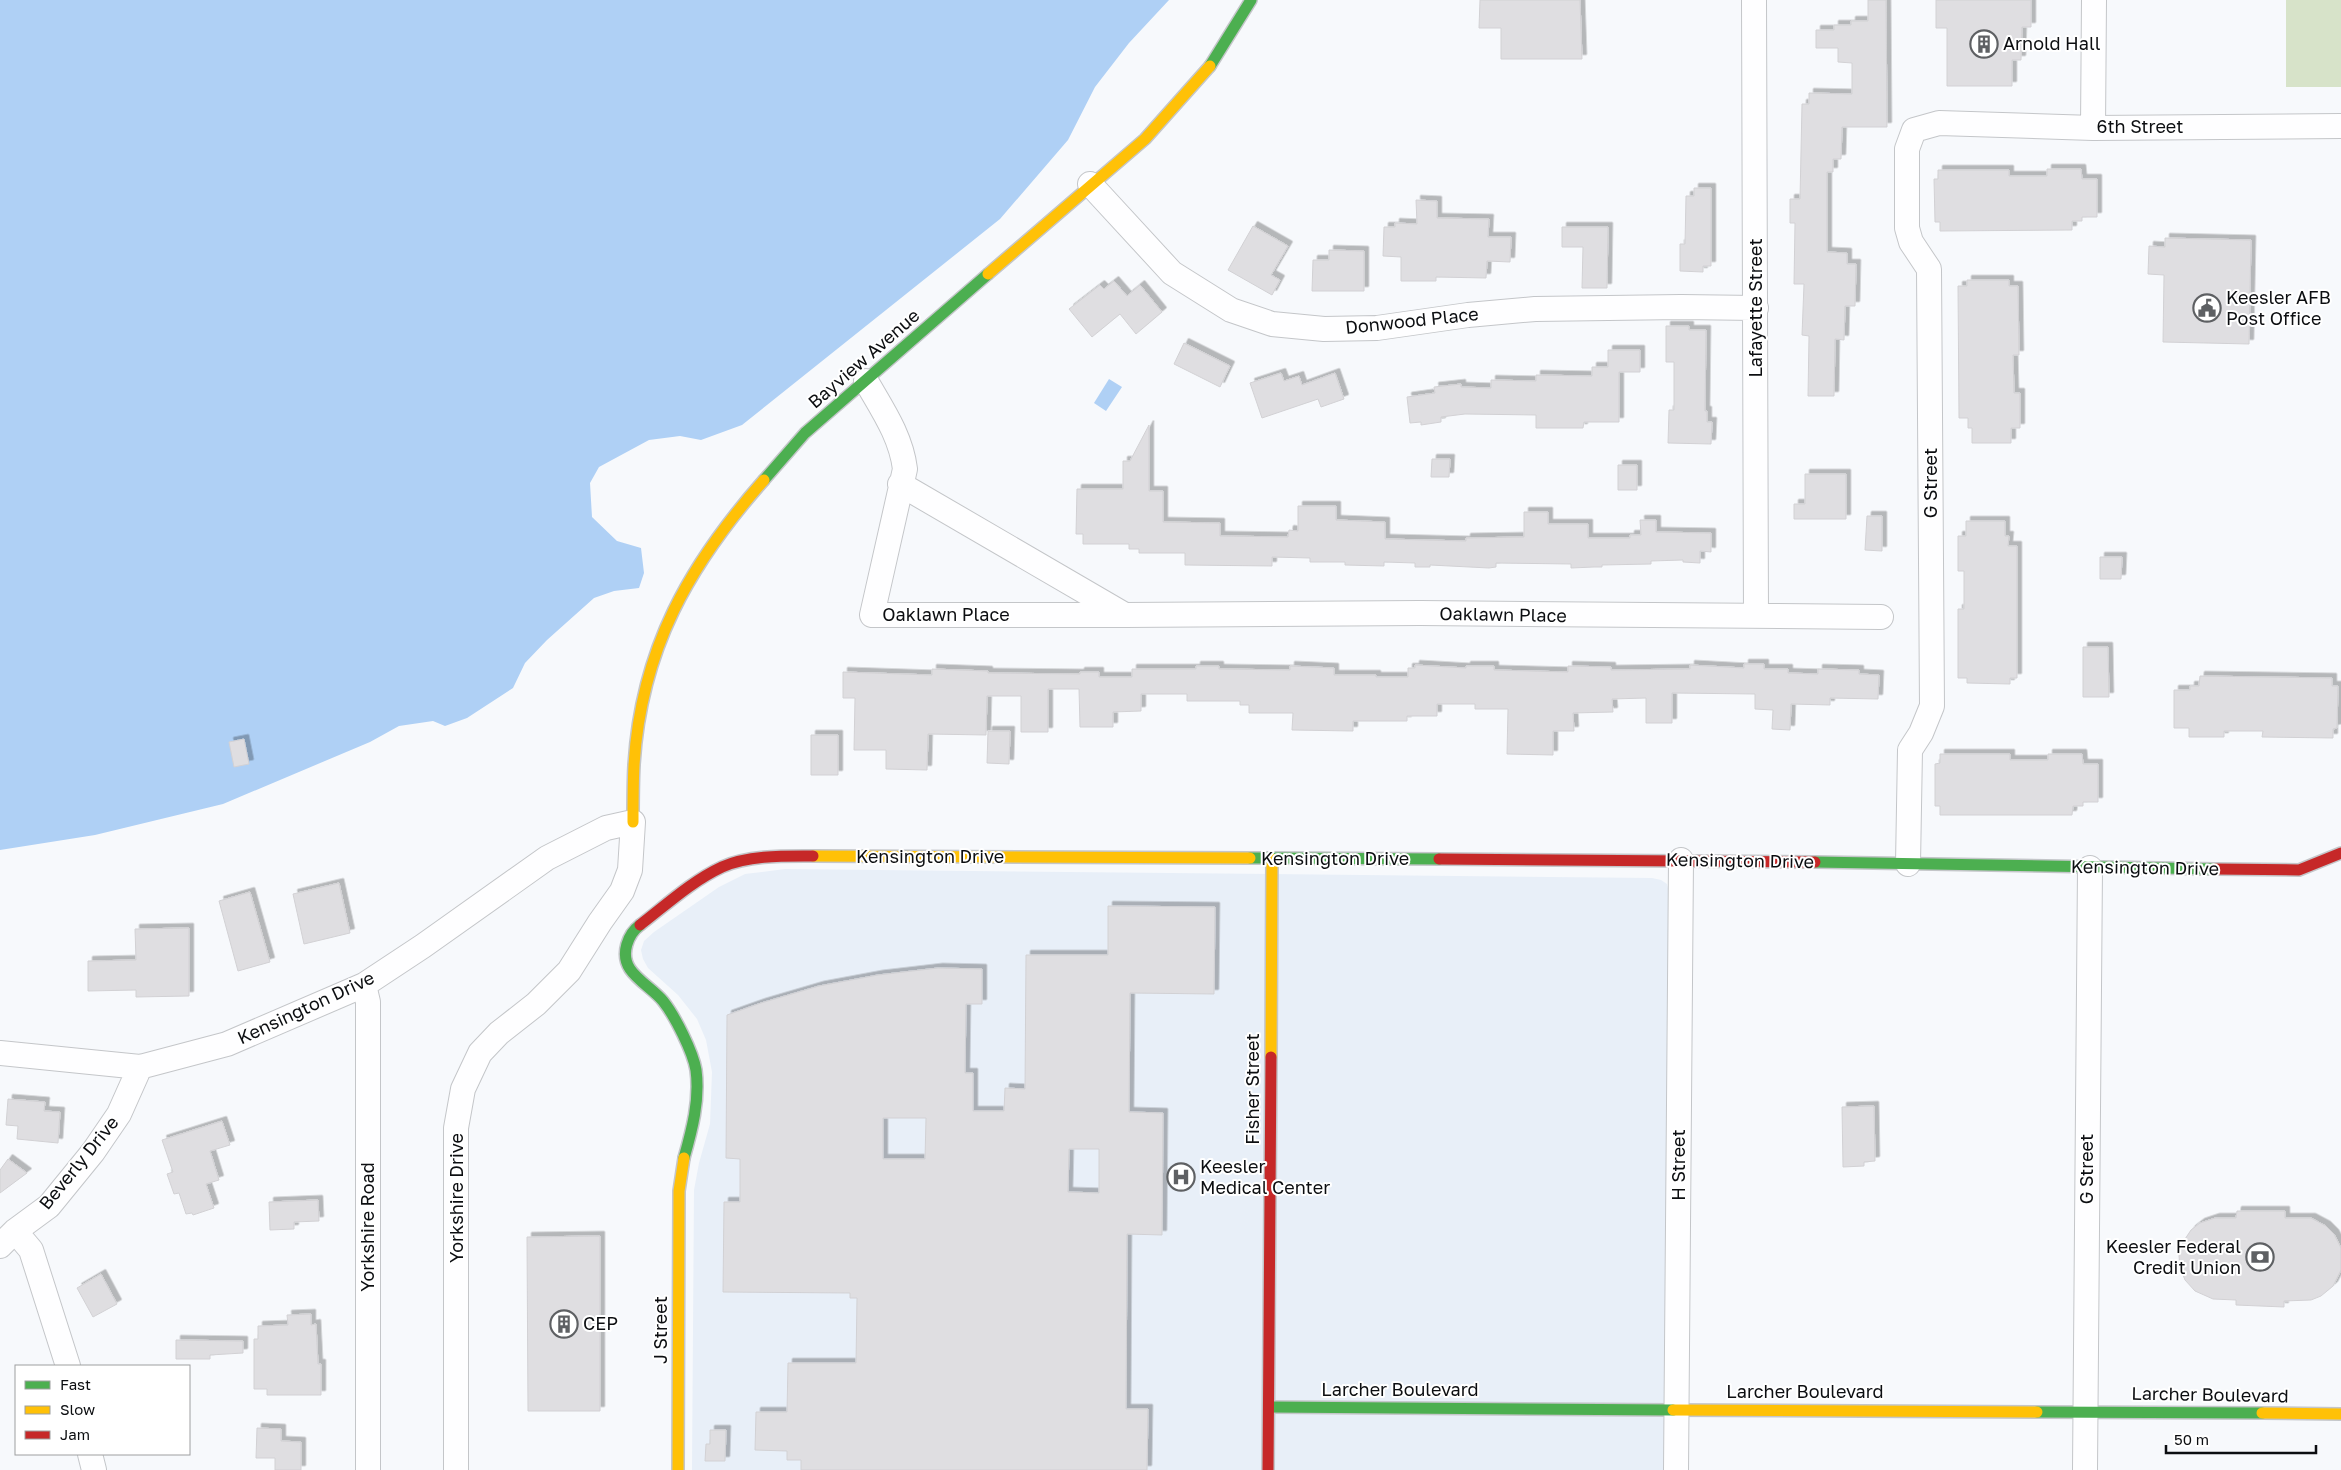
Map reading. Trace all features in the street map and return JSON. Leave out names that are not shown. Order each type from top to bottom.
[{"type":"street","name":"Bayview Avenue","points":[[632,822],[634,764],[643,700],[657,648],[680,596],[702,558],[749,497],[805,433],[1090,184],[1145,139],[1208,70],[1251,0]]},
{"type":"street","name":"Lafayette Street","points":[[1754,0],[1756,616]]},
{"type":"street","points":[[2093,128],[2094,0]]},
{"type":"street","name":"6th Street","points":[[1939,123],[2093,128],[2341,126]]},
{"type":"street","name":"G Street","points":[[1908,864],[1910,750],[1921,733],[1932,706],[1929,269],[1911,242],[1907,228],[1907,149],[1914,130],[1939,123]]},
{"type":"street","name":"Donwood Place","points":[[1090,184],[1172,273],[1231,310],[1272,324],[1324,329],[1377,328],[1468,315],[1535,309],[1756,308]]},
{"type":"street","name":"Oaklawn Place","points":[[866,381],[895,433],[903,455],[905,468],[872,615],[1420,614],[1880,617]]},
{"type":"street","points":[[900,484],[1124,615]]},
{"type":"street","name":"Kensington Drive","points":[[0,1053],[140,1067],[227,1044],[364,985],[423,946],[547,858],[606,828],[632,822]]},
{"type":"street","name":"Yorkshire Drive","points":[[456,1470],[456,1128],[463,1089],[480,1053],[499,1032],[536,1004],[569,971],[622,891],[630,870],[632,822]]},
{"type":"street","name":"Kensington Drive","points":[[680,1191],[683,1160],[692,1127],[697,1092],[696,1069],[678,1023],[663,1002],[630,969],[626,958],[626,946],[633,930],[687,889],[723,868],[749,860],[794,856],[1681,860],[2299,870],[2341,853]]},
{"type":"street","name":"Fisher Street","points":[[1268,1470],[1272,859]]},
{"type":"street","name":"H Street","points":[[1676,1470],[1681,860]]},
{"type":"street","name":"G Street","points":[[2085,1470],[2090,868]]},
{"type":"street","name":"Yorkshire Road","points":[[364,985],[368,1002],[368,1470]]},
{"type":"street","name":"Beverly Drive","points":[[8,1238],[48,1206],[93,1152],[119,1114],[140,1067]]},
{"type":"street","name":"J Street","points":[[678,1470],[680,1191]]},
{"type":"street","points":[[8,1238],[30,1250],[68,1365]]},
{"type":"street","name":"Larcher Boulevard","points":[[1269,1407],[2341,1414]]},
{"type":"street","points":[[90,1455],[94,1470]]},
{"type":"shaded area","name":"Keesler Medical Center","points":[[785,869],[1652,878],[1667,884],[1669,893],[1664,1470],[692,1470],[694,1190],[699,1163],[710,1124],[712,1072],[706,1040],[697,1019],[678,995],[648,968],[641,950],[644,941],[654,932],[719,887],[745,874]]},
{"type":"green space","points":[[2286,0],[2341,0],[2341,87],[2286,87]]},
{"type":"water","points":[[0,0],[1169,0],[1129,43],[1095,87],[1068,140],[1000,219],[742,425],[701,440],[680,436],[649,440],[599,467],[590,483],[592,517],[617,541],[641,548],[644,573],[639,588],[614,591],[594,598],[547,640],[525,663],[513,688],[467,718],[445,726],[433,721],[399,726],[370,742],[223,804],[95,835],[0,850]]},
{"type":"water","points":[[1109,379],[1122,387],[1106,411],[1094,403]]},
{"type":"building","points":[[1480,0],[1580,0],[1582,59],[1501,59],[1501,28],[1479,28]]},
{"type":"building","points":[[1868,0],[1886,0],[1887,127],[1842,127],[1841,159],[1833,159],[1833,172],[1827,172],[1827,252],[1847,253],[1847,264],[1856,264],[1855,306],[1845,306],[1844,340],[1835,339],[1834,396],[1808,396],[1809,336],[1802,335],[1804,284],[1794,284],[1795,223],[1790,223],[1790,199],[1800,199],[1802,104],[1809,104],[1809,93],[1852,94],[1852,63],[1838,62],[1838,48],[1816,48],[1816,30],[1834,30],[1834,25],[1851,25],[1851,21],[1868,21]]},
{"type":"building","name":"Arnold Hall","points":[[1936,0],[2031,0],[2031,27],[2022,27],[2021,60],[2012,60],[2012,86],[1947,86],[1947,28],[1936,28]]},
{"type":"building","points":[[2047,169],[2081,169],[2082,179],[2097,179],[2097,217],[2082,217],[2082,221],[2072,221],[2072,230],[1940,231],[1940,222],[1935,222],[1934,179],[1938,179],[1938,170],[2009,170],[2009,176],[2047,176]]},
{"type":"building","points":[[1694,188],[1711,188],[1711,266],[1703,266],[1703,272],[1680,271],[1680,244],[1685,244],[1686,196],[1694,196]]},
{"type":"building","points":[[1416,200],[1437,201],[1437,218],[1489,219],[1488,237],[1511,237],[1510,262],[1487,261],[1486,278],[1436,277],[1436,281],[1401,281],[1401,257],[1383,256],[1384,227],[1395,227],[1395,223],[1417,224]]},
{"type":"building","points":[[1253,226],[1288,246],[1271,275],[1280,280],[1272,295],[1228,270]]},
{"type":"building","points":[[1562,227],[1608,227],[1607,288],[1582,288],[1583,247],[1562,247]]},
{"type":"building","name":"Keesler AFB Post Office","points":[[2165,238],[2251,240],[2249,344],[2163,342],[2164,275],[2148,274],[2149,246],[2165,247]]},
{"type":"building","points":[[1329,250],[1364,251],[1364,291],[1312,291],[1313,260],[1329,260]]},
{"type":"building","points":[[1967,280],[2009,280],[2009,286],[2018,286],[2019,355],[2013,355],[2014,393],[2020,393],[2020,428],[2011,428],[2011,443],[1972,443],[1972,428],[1968,428],[1968,418],[1959,418],[1958,286],[1967,286]]},
{"type":"building","points":[[1114,281],[1127,296],[1140,285],[1162,312],[1136,334],[1120,314],[1092,337],[1069,309],[1100,285],[1104,289]]},
{"type":"building","points":[[1666,326],[1689,326],[1689,330],[1706,330],[1705,411],[1707,411],[1707,422],[1712,422],[1711,444],[1668,443],[1669,410],[1674,410],[1674,362],[1666,362]]},
{"type":"building","points":[[1184,343],[1230,366],[1220,387],[1174,364]]},
{"type":"building","points":[[1608,350],[1640,350],[1640,372],[1619,372],[1619,422],[1584,422],[1583,428],[1536,428],[1536,415],[1465,414],[1441,417],[1441,422],[1421,425],[1421,422],[1410,423],[1407,397],[1435,393],[1434,387],[1461,384],[1461,387],[1491,388],[1491,380],[1536,381],[1536,375],[1592,376],[1592,367],[1608,367]]},
{"type":"building","points":[[1281,373],[1284,381],[1299,376],[1302,385],[1335,373],[1344,399],[1321,407],[1318,399],[1262,418],[1250,383]]},
{"type":"building","points":[[1149,425],[1149,491],[1163,491],[1163,522],[1220,523],[1220,536],[1288,537],[1289,530],[1298,531],[1298,506],[1336,506],[1336,520],[1385,522],[1385,539],[1466,541],[1466,538],[1524,537],[1524,512],[1548,512],[1548,524],[1588,524],[1588,538],[1630,538],[1630,535],[1641,535],[1640,520],[1656,520],[1656,532],[1711,533],[1711,552],[1700,551],[1700,563],[1683,562],[1683,560],[1651,561],[1651,564],[1571,568],[1571,564],[1496,563],[1496,567],[1489,568],[1430,565],[1430,567],[1415,567],[1415,563],[1384,562],[1384,566],[1345,565],[1345,562],[1310,562],[1310,558],[1272,557],[1272,566],[1185,565],[1185,553],[1139,553],[1139,549],[1129,549],[1129,544],[1083,544],[1083,534],[1076,534],[1077,489],[1123,489],[1123,461],[1130,461]]},
{"type":"building","points":[[1432,459],[1450,459],[1449,477],[1431,477]]},
{"type":"building","points":[[1618,465],[1637,465],[1637,490],[1618,490]]},
{"type":"building","points":[[1805,474],[1846,474],[1846,519],[1794,519],[1794,504],[1805,504]]},
{"type":"building","points":[[1867,516],[1882,516],[1882,551],[1865,550]]},
{"type":"building","points":[[1966,521],[2005,521],[2005,536],[2009,536],[2008,546],[2017,546],[2017,678],[2010,678],[2010,684],[1967,683],[1967,678],[1958,678],[1958,609],[1964,609],[1964,571],[1958,571],[1958,536],[1966,536]]},
{"type":"building","points":[[2100,557],[2122,557],[2121,579],[2100,579]]},
{"type":"building","points":[[2083,647],[2108,647],[2109,697],[2083,697]]},
{"type":"building","points":[[1744,664],[1764,664],[1764,669],[1788,669],[1788,673],[1818,674],[1818,669],[1859,670],[1859,674],[1879,675],[1878,699],[1830,698],[1830,705],[1791,704],[1790,730],[1772,729],[1773,710],[1755,709],[1755,694],[1672,693],[1672,723],[1646,723],[1646,698],[1612,699],[1613,712],[1573,713],[1574,731],[1553,731],[1553,755],[1507,754],[1508,709],[1475,709],[1475,704],[1437,704],[1437,716],[1407,716],[1407,721],[1353,721],[1353,731],[1292,730],[1293,713],[1249,713],[1249,705],[1240,705],[1240,701],[1187,701],[1187,694],[1141,694],[1141,711],[1113,712],[1113,727],[1080,727],[1079,689],[1048,689],[1048,732],[1021,732],[1021,696],[987,696],[986,735],[928,734],[927,770],[886,769],[886,750],[854,750],[855,698],[843,698],[843,672],[932,675],[932,669],[988,671],[988,673],[1080,674],[1080,672],[1099,672],[1099,677],[1132,677],[1132,669],[1196,669],[1196,666],[1219,666],[1219,669],[1290,670],[1290,666],[1334,668],[1334,675],[1408,677],[1408,668],[1415,668],[1415,665],[1466,668],[1466,666],[1494,666],[1494,670],[1568,672],[1568,666],[1611,667],[1611,670],[1690,669],[1690,665],[1744,668]]},
{"type":"building","points":[[2200,676],[2332,678],[2332,686],[2338,686],[2337,728],[2333,729],[2333,738],[2262,737],[2263,731],[2224,731],[2224,737],[2189,737],[2189,728],[2174,728],[2174,690],[2190,690],[2190,686],[2199,686]]},
{"type":"building","points":[[988,731],[1010,731],[1009,764],[987,763]]},
{"type":"building","points":[[811,735],[838,735],[838,775],[811,775]]},
{"type":"building","points":[[244,739],[249,764],[234,767],[229,742]]},
{"type":"building","points":[[1940,754],[2010,754],[2010,760],[2048,760],[2048,754],[2082,754],[2083,764],[2098,764],[2098,802],[2083,802],[2083,806],[2073,806],[2072,815],[1940,815],[1940,806],[1935,806],[1935,764],[1940,763]]},
{"type":"building","points":[[339,883],[350,933],[304,944],[293,894]]},
{"type":"building","points":[[250,892],[270,962],[238,971],[219,901]]},
{"type":"building","points":[[1108,906],[1215,907],[1214,994],[1130,993],[1129,1112],[1163,1113],[1162,1235],[1127,1234],[1126,1409],[1148,1409],[1147,1470],[801,1470],[801,1460],[787,1460],[787,1451],[755,1450],[756,1412],[787,1412],[788,1363],[856,1363],[857,1298],[850,1298],[850,1293],[723,1292],[724,1202],[740,1202],[740,1159],[726,1158],[727,1015],[819,986],[878,975],[938,968],[982,969],[982,1004],[966,1004],[965,1073],[973,1073],[973,1111],[1004,1111],[1005,1088],[1025,1089],[1026,955],[1108,955]],"holes":[[[883,1118],[926,1118],[925,1159],[883,1159]],[[1069,1149],[1099,1149],[1099,1193],[1068,1192]]]},
{"type":"building","points":[[189,928],[189,996],[136,997],[136,990],[88,991],[88,961],[136,960],[135,929]]},
{"type":"building","points":[[8,1099],[45,1102],[44,1111],[60,1112],[58,1143],[17,1139],[18,1126],[6,1125]]},
{"type":"building","points":[[1874,1106],[1875,1161],[1864,1162],[1864,1166],[1843,1167],[1842,1107]]},
{"type":"building","points":[[222,1121],[230,1145],[210,1151],[219,1180],[206,1184],[214,1208],[193,1215],[192,1213],[186,1214],[179,1193],[174,1194],[167,1174],[173,1172],[162,1140]]},
{"type":"building","points":[[8,1159],[27,1173],[0,1193],[0,1170]]},
{"type":"building","points":[[318,1200],[319,1221],[294,1222],[294,1229],[270,1230],[269,1202]]},
{"type":"building","name":"Keesler Federal Credit Union","points":[[2237,1211],[2285,1211],[2285,1218],[2311,1218],[2326,1226],[2334,1234],[2341,1248],[2341,1270],[2333,1286],[2321,1296],[2311,1300],[2284,1301],[2284,1307],[2236,1305],[2236,1300],[2213,1299],[2195,1291],[2185,1280],[2180,1267],[2179,1256],[2183,1242],[2191,1230],[2200,1223],[2215,1218],[2236,1218]]},
{"type":"building","name":"CEP","points":[[600,1236],[600,1411],[528,1411],[527,1237]]},
{"type":"building","points":[[101,1274],[117,1304],[93,1317],[77,1288]]},
{"type":"building","points":[[311,1314],[311,1325],[316,1324],[318,1364],[321,1364],[321,1395],[267,1395],[267,1389],[254,1389],[254,1339],[258,1339],[258,1326],[288,1325],[287,1315]]},
{"type":"building","points":[[176,1340],[243,1341],[243,1353],[210,1355],[210,1359],[176,1359]]},
{"type":"building","points":[[257,1428],[281,1429],[281,1441],[301,1442],[301,1470],[275,1470],[275,1458],[256,1458]]},
{"type":"building","points":[[710,1430],[726,1430],[725,1461],[705,1461],[706,1444],[710,1444]]},
{"type":"traffic: fast","points":[[1210,66],[1251,0]]},
{"type":"traffic: fast","points":[[764,480],[805,433],[988,274]]},
{"type":"traffic: fast","points":[[1250,858],[1439,859]]},
{"type":"traffic: fast","points":[[1815,862],[2215,869]]},
{"type":"traffic: fast","points":[[640,925],[629,939],[626,951],[627,963],[633,973],[668,1008],[687,1044],[696,1070],[696,1104],[684,1158]]},
{"type":"traffic: fast","points":[[1269,1407],[1673,1410]]},
{"type":"traffic: fast","points":[[2037,1412],[2262,1413]]},
{"type":"traffic: slow","points":[[988,274],[1145,139],[1210,66]]},
{"type":"traffic: slow","points":[[633,822],[634,765],[639,723],[647,683],[658,646],[692,577],[713,544],[764,480]]},
{"type":"traffic: slow","points":[[813,856],[1250,858]]},
{"type":"traffic: slow","points":[[1271,1057],[1272,859]]},
{"type":"traffic: slow","points":[[678,1470],[679,1191],[684,1158]]},
{"type":"traffic: slow","points":[[1673,1410],[2037,1412]]},
{"type":"traffic: slow","points":[[2262,1413],[2341,1414]]},
{"type":"traffic: jam","points":[[2215,869],[2299,870],[2341,853]]},
{"type":"traffic: jam","points":[[640,925],[690,886],[722,867],[755,858],[813,856]]},
{"type":"traffic: jam","points":[[1439,859],[1815,862]]},
{"type":"traffic: jam","points":[[1268,1470],[1271,1057]]},
{"type":"place","name":"Arnold Hall","points":[[1984,44]]},
{"type":"place","name":"Keesler AFB Post Office","points":[[2207,308]]},
{"type":"place","name":"Keesler Medical Center","points":[[1181,1177]]},
{"type":"place","name":"Keesler Federal Credit Union","points":[[2260,1257]]},
{"type":"place","name":"CEP","points":[[564,1324]]}]
